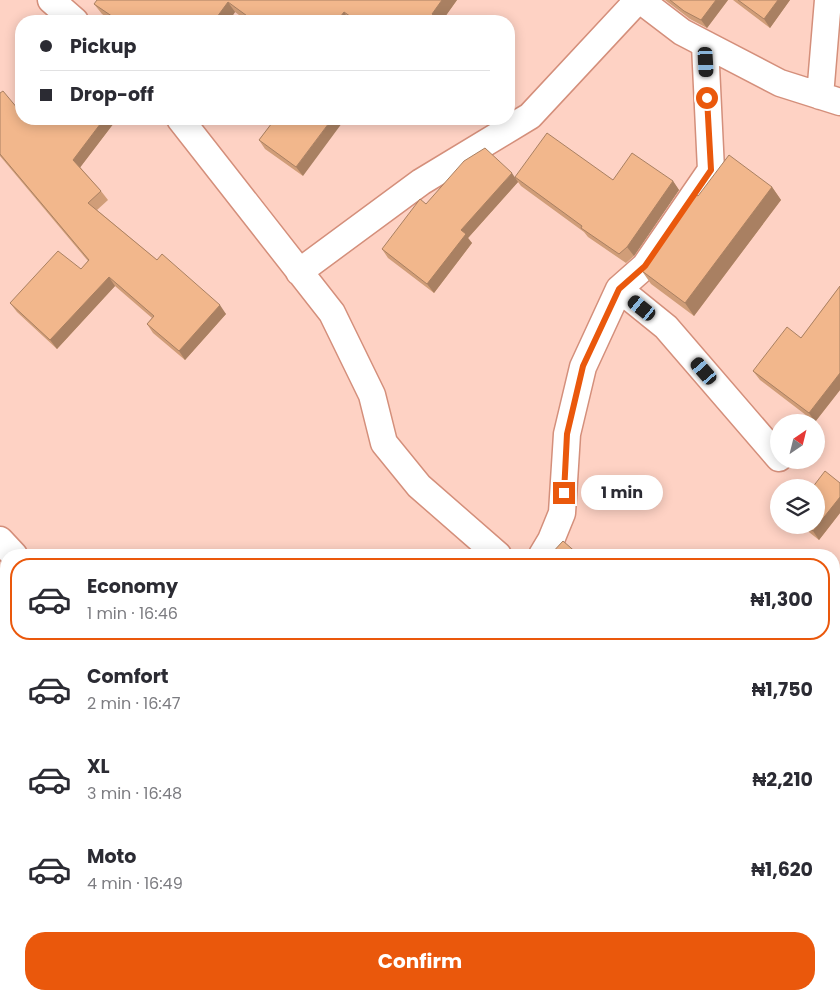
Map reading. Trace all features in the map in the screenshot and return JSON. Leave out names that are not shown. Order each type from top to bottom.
[{"type":"street","points":[[51,0],[67,15]]},
{"type":"street","points":[[299,272],[421,182],[530,116],[639,0],[682,32],[780,84],[830,99],[828,0]]},
{"type":"street","points":[[546,549],[562,513],[567,434],[583,366],[619,289],[645,266],[711,170],[705,45]]},
{"type":"street","points":[[185,125],[332,313],[372,394],[384,443],[419,486],[491,549]]},
{"type":"street","points":[[619,289],[666,327],[770,448]]},
{"type":"building","points":[[97,0],[442,0],[432,14],[433,15],[348,15],[344,12],[342,15],[246,15],[228,2],[218,15],[110,15],[94,4]]},
{"type":"building","points":[[670,0],[716,0],[701,20],[684,11]]},
{"type":"building","points":[[738,0],[778,0],[764,19]]},
{"type":"building","points":[[3,91],[15,105],[15,125],[99,125],[73,160],[101,191],[88,203],[157,260],[162,254],[220,305],[179,351],[147,324],[154,316],[109,277],[50,340],[10,303],[58,251],[81,269],[89,260],[0,154],[0,93]]},
{"type":"building","points":[[270,125],[328,125],[296,167],[259,140]]},
{"type":"building","points":[[547,133],[613,180],[632,153],[673,181],[627,247],[619,254],[581,228],[582,226],[515,177]]},
{"type":"building","points":[[485,148],[512,173],[461,230],[466,234],[427,284],[382,249],[420,199],[426,204],[464,161]]},
{"type":"building","points":[[729,155],[772,187],[685,303],[642,271],[644,269],[642,268],[695,194],[698,196]]},
{"type":"building","points":[[840,286],[840,373],[809,413],[753,371],[787,327],[801,338]]},
{"type":"building","points":[[825,471],[840,483],[840,497],[825,516],[825,479],[819,479]]},
{"type":"building","points":[[563,541],[572,549],[556,549]]},
{"type":"route","points":[[564,493],[567,434],[583,366],[619,289],[645,266],[711,170],[707,98]]}]
